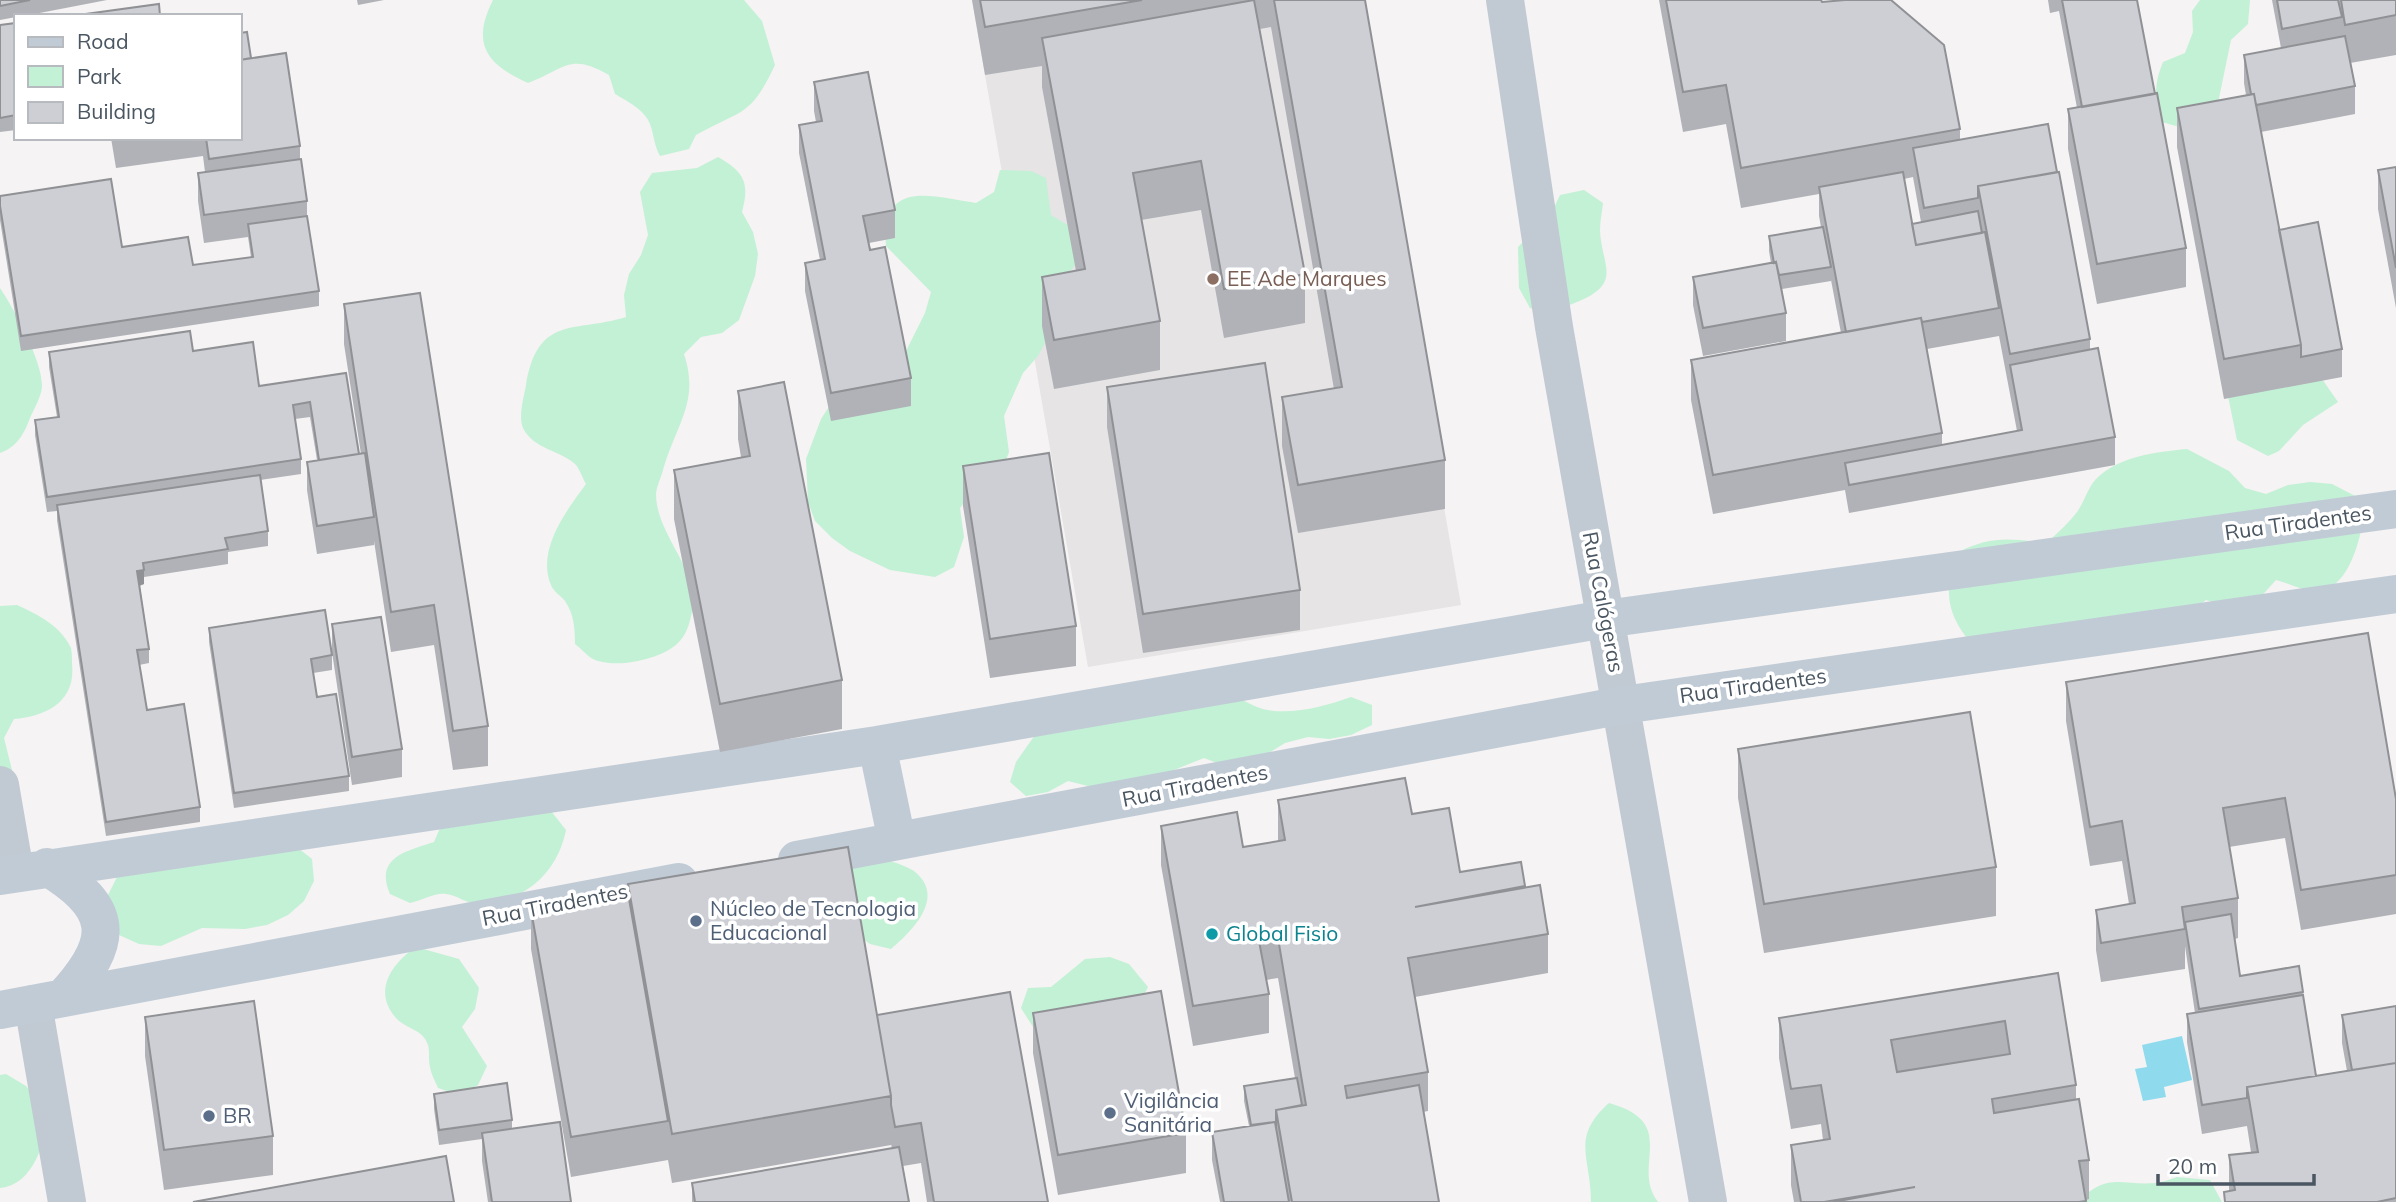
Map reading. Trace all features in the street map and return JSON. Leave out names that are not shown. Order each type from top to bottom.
[{"type":"main road","name":"Rua Tiradentes","points":[[21,872],[877,745],[1605,619],[2396,509]]},
{"type":"main road","name":"Rua Tiradentes","points":[[761,867],[1623,705],[2396,594]]},
{"type":"main road","points":[[877,745],[897,841]]},
{"type":"main road","points":[[21,872],[74,884],[87,897],[100,920],[100,945],[89,970],[32,1004]]},
{"type":"main road","name":"Rua Tiradentes","points":[[32,1004],[720,874]]},
{"type":"street","name":"Rua Calógeras","points":[[1506,0],[1554,327],[1605,619],[1623,705],[1708,1202]]},
{"type":"street","points":[[0,785],[21,872]]},
{"type":"street","points":[[32,1004],[67,1202]]},
{"type":"shaded area","name":"EE Ade Marques","points":[[972,0],[1356,0],[1461,605],[1088,667]]},
{"type":"green space","points":[[493,0],[744,0],[762,21],[775,65],[751,104],[696,135],[689,149],[660,156],[648,119],[635,106],[615,94],[609,75],[596,68],[576,64],[559,68],[528,83],[493,60],[486,51],[483,29]]},
{"type":"green space","points":[[2200,0],[2250,0],[2248,24],[2231,40],[2218,103],[2183,128],[2162,122],[2156,99],[2158,77],[2163,62],[2185,53],[2193,32],[2192,11]]},
{"type":"green space","points":[[718,157],[734,168],[743,179],[745,193],[742,212],[753,232],[758,254],[755,276],[739,320],[722,333],[701,337],[684,354],[688,371],[688,400],[656,492],[663,524],[689,577],[693,605],[691,616],[684,636],[669,650],[636,662],[600,662],[575,644],[570,611],[552,587],[547,572],[547,558],[556,531],[586,484],[576,465],[534,441],[523,428],[521,412],[526,385],[532,362],[549,337],[561,330],[626,317],[624,295],[629,274],[641,255],[648,235],[640,192],[652,173],[697,168]]},
{"type":"green space","points":[[1000,170],[1031,171],[1046,178],[1051,215],[1083,234],[1077,263],[1051,293],[1048,337],[1038,356],[1023,373],[1004,416],[1009,452],[1000,476],[976,487],[960,508],[964,537],[954,567],[935,577],[890,570],[850,551],[815,521],[808,502],[806,459],[821,419],[845,382],[905,353],[925,313],[931,292],[886,246],[891,210],[900,201],[912,197],[942,197],[976,203],[994,192]]},
{"type":"green space","points":[[1584,190],[1603,203],[1600,230],[1606,263],[1605,280],[1601,288],[1592,295],[1564,307],[1554,310],[1530,308],[1519,288],[1518,247],[1551,214],[1560,195]]},
{"type":"green space","points":[[0,288],[33,350],[42,387],[22,435],[15,444],[0,453]]},
{"type":"green space","points":[[2322,379],[2338,402],[2303,425],[2279,451],[2268,456],[2237,440],[2228,396]]},
{"type":"green space","points":[[2187,449],[2229,471],[2245,488],[2266,494],[2288,485],[2310,482],[2332,484],[2365,501],[2359,540],[2340,580],[2330,588],[2313,591],[2276,580],[2247,612],[2206,600],[2152,640],[1966,637],[1954,617],[1949,597],[1950,576],[1957,553],[1991,541],[2047,543],[2074,516],[2093,483],[2105,471],[2138,456]]},
{"type":"green space","points":[[17,605],[48,622],[67,640],[71,648],[72,677],[64,697],[56,705],[37,714],[14,719],[4,738],[15,782],[0,833],[0,606]]},
{"type":"green space","points":[[1222,689],[1253,705],[1274,711],[1308,709],[1351,697],[1372,705],[1372,725],[1351,735],[1329,739],[1308,737],[1285,743],[1248,766],[1225,766],[1204,758],[1109,796],[1088,786],[1068,781],[1048,792],[1026,796],[1010,782],[1016,762],[1042,725]]},
{"type":"green space","points":[[547,806],[566,830],[562,846],[546,872],[523,892],[494,902],[477,904],[442,894],[410,903],[390,894],[386,872],[390,864],[404,853],[434,842],[443,821]]},
{"type":"green space","points":[[293,844],[312,859],[314,881],[304,901],[288,915],[267,925],[245,929],[202,928],[161,946],[139,944],[119,935],[108,895],[118,875]]},
{"type":"green space","points":[[867,853],[914,871],[923,881],[927,892],[923,913],[891,949],[870,944],[852,931],[849,866]]},
{"type":"green space","points":[[416,947],[459,959],[479,988],[475,1009],[462,1027],[487,1066],[478,1085],[459,1095],[438,1088],[429,1062],[426,1040],[396,1018],[386,998],[385,988],[393,969]]},
{"type":"green space","points":[[1110,957],[1129,964],[1148,987],[1138,1006],[1033,1027],[1021,1008],[1028,988],[1051,987],[1085,959]]},
{"type":"green space","points":[[6,1074],[26,1086],[49,1113],[36,1160],[21,1179],[0,1188],[0,1075]]},
{"type":"green space","points":[[1609,1103],[1631,1112],[1643,1122],[1649,1134],[1649,1174],[1651,1188],[1658,1202],[1591,1202],[1586,1138],[1597,1115]]},
{"type":"green space","points":[[2177,1177],[2210,1180],[2222,1202],[2078,1202],[2098,1186],[2107,1183],[2156,1183]]},
{"type":"water","points":[[2182,1036],[2192,1080],[2164,1087],[2166,1097],[2143,1101],[2135,1069],[2147,1067],[2142,1045]]},
{"type":"building","points":[[0,0],[30,0],[0,6]]},
{"type":"building","points":[[980,0],[1142,0],[985,27]]},
{"type":"building","points":[[1254,0],[1305,274],[1224,289],[1201,161],[1133,173],[1160,321],[1054,340],[1042,277],[1085,269],[1042,38]]},
{"type":"building","points":[[1274,0],[1365,0],[1445,460],[1298,485],[1282,397],[1342,387]]},
{"type":"building","points":[[1666,0],[1891,0],[1944,45],[1960,129],[1741,168],[1726,85],[1683,92]]},
{"type":"building","points":[[2062,0],[2137,0],[2155,94],[2082,107]]},
{"type":"building","points":[[2277,0],[2338,0],[2342,17],[2282,29]]},
{"type":"building","points":[[2341,0],[2396,0],[2396,15],[2345,25]]},
{"type":"building","points":[[159,4],[160,14],[86,14]]},
{"type":"building","points":[[14,23],[14,115],[0,118],[0,25]]},
{"type":"building","points":[[247,32],[251,58],[242,60],[242,33]]},
{"type":"building","points":[[2345,36],[2355,86],[2256,105],[2254,94],[2251,94],[2244,55]]},
{"type":"building","points":[[286,53],[300,146],[209,159],[206,140],[242,140],[242,60]]},
{"type":"building","points":[[868,72],[895,210],[863,216],[870,250],[885,247],[911,378],[831,393],[805,263],[825,259],[799,125],[822,121],[814,82]]},
{"type":"building","points":[[2157,93],[2186,248],[2097,264],[2068,109]]},
{"type":"building","points":[[2254,94],[2301,345],[2224,359],[2177,108]]},
{"type":"building","points":[[2048,124],[2057,172],[1978,186],[1978,198],[1924,208],[1913,148]]},
{"type":"building","points":[[301,159],[307,201],[204,215],[198,173]]},
{"type":"building","points":[[2396,167],[2396,268],[2378,170]]},
{"type":"building","points":[[1903,172],[1916,245],[1985,232],[1999,308],[1922,322],[1921,318],[1846,332],[1819,187]]},
{"type":"building","points":[[2059,172],[2090,339],[2010,354],[1978,186]]},
{"type":"building","points":[[111,179],[122,247],[188,237],[193,265],[253,257],[248,224],[307,216],[319,291],[21,336],[0,196]]},
{"type":"building","points":[[1978,211],[1982,233],[1916,245],[1912,224]]},
{"type":"building","points":[[2318,222],[2342,349],[2301,357],[2279,230]]},
{"type":"building","points":[[1823,227],[1831,267],[1779,275],[1769,236]]},
{"type":"building","points":[[1776,262],[1786,313],[1703,328],[1693,277]]},
{"type":"building","points":[[420,293],[488,726],[453,731],[434,605],[391,612],[344,304]]},
{"type":"building","points":[[1921,318],[1942,433],[1713,475],[1691,360]]},
{"type":"building","points":[[190,331],[193,351],[253,342],[259,386],[346,373],[359,454],[319,460],[310,402],[293,405],[301,459],[47,497],[35,420],[59,417],[49,352]]},
{"type":"building","points":[[2098,348],[2115,437],[1849,485],[1845,463],[2022,430],[2010,365]]},
{"type":"building","points":[[1265,363],[1300,590],[1143,614],[1107,387]]},
{"type":"building","points":[[784,382],[842,680],[720,704],[674,470],[750,456],[738,391]]},
{"type":"building","points":[[365,453],[374,517],[317,526],[307,462]]},
{"type":"building","points":[[1049,453],[1076,626],[990,639],[963,466]]},
{"type":"building","points":[[260,475],[268,531],[225,538],[228,549],[143,563],[144,570],[137,571],[149,649],[137,650],[147,710],[184,704],[200,807],[106,822],[57,505]]},
{"type":"building","points":[[325,610],[332,655],[311,659],[317,697],[336,694],[349,776],[234,793],[209,628]]},
{"type":"building","points":[[381,617],[402,749],[352,757],[332,624]]},
{"type":"building","points":[[2368,633],[2396,799],[2396,875],[2301,890],[2285,798],[2223,808],[2238,898],[2182,907],[2185,929],[2101,943],[2096,910],[2135,903],[2122,821],[2090,827],[2066,682]]},
{"type":"building","points":[[1970,712],[1996,867],[1764,904],[1738,749]]},
{"type":"building","points":[[1405,778],[1412,814],[1449,808],[1460,872],[1521,862],[1525,886],[1415,907],[1540,885],[1548,934],[1408,958],[1428,1072],[1345,1086],[1347,1098],[1419,1085],[1439,1202],[1292,1202],[1276,1110],[1306,1105],[1278,938],[1259,941],[1269,994],[1193,1006],[1161,826],[1237,812],[1243,847],[1285,840],[1278,800]]},
{"type":"building","points":[[848,847],[891,1096],[672,1134],[628,884]]},
{"type":"building","points":[[628,893],[668,1121],[571,1137],[531,910]]},
{"type":"building","points":[[2231,914],[2240,976],[2299,966],[2303,992],[2199,1009],[2185,922]]},
{"type":"building","points":[[2058,973],[2076,1085],[1992,1099],[1994,1113],[2079,1099],[2089,1160],[2079,1161],[2086,1201],[1833,1202],[1915,1187],[1824,1202],[1801,1202],[1791,1145],[1830,1139],[1821,1085],[1791,1089],[1779,1018]],"holes":[[[2005,1021],[2010,1054],[1897,1072],[1891,1040]]]},
{"type":"building","name":"Vigilância Sanitária","points":[[1161,991],[1186,1133],[1058,1155],[1033,1013]]},
{"type":"building","points":[[1010,992],[1048,1202],[934,1202],[921,1123],[895,1127],[877,1015]]},
{"type":"building","points":[[2303,995],[2316,1076],[2247,1087],[2247,1098],[2202,1105],[2187,1014]]},
{"type":"building","name":"BR","points":[[254,1001],[273,1136],[164,1150],[145,1017]]},
{"type":"building","points":[[2396,1006],[2396,1063],[2352,1070],[2342,1015]]},
{"type":"building","points":[[2396,1063],[2396,1198],[2377,1202],[2225,1202],[2224,1192],[2235,1190],[2229,1155],[2258,1152],[2247,1087]]},
{"type":"building","points":[[1297,1078],[1302,1105],[1276,1110],[1276,1128],[1275,1122],[1251,1125],[1244,1086]]},
{"type":"building","points":[[507,1083],[512,1120],[439,1130],[434,1094]]},
{"type":"building","points":[[560,1122],[571,1202],[492,1202],[482,1133]]},
{"type":"building","points":[[1275,1122],[1289,1202],[1224,1202],[1212,1132]]},
{"type":"building","points":[[899,1147],[909,1202],[695,1202],[692,1183]]},
{"type":"building","points":[[446,1156],[454,1202],[193,1202]]},
{"type":"place","name":"EE Ade Marques","points":[[1213,279]]},
{"type":"place","name":"Núcleo de Tecnologia Educacional","points":[[696,921]]},
{"type":"place","name":"Global Fisio","points":[[1212,934]]},
{"type":"place","name":"Vigilância Sanitária","points":[[1110,1113]]},
{"type":"place","name":"BR","points":[[209,1116]]}]
